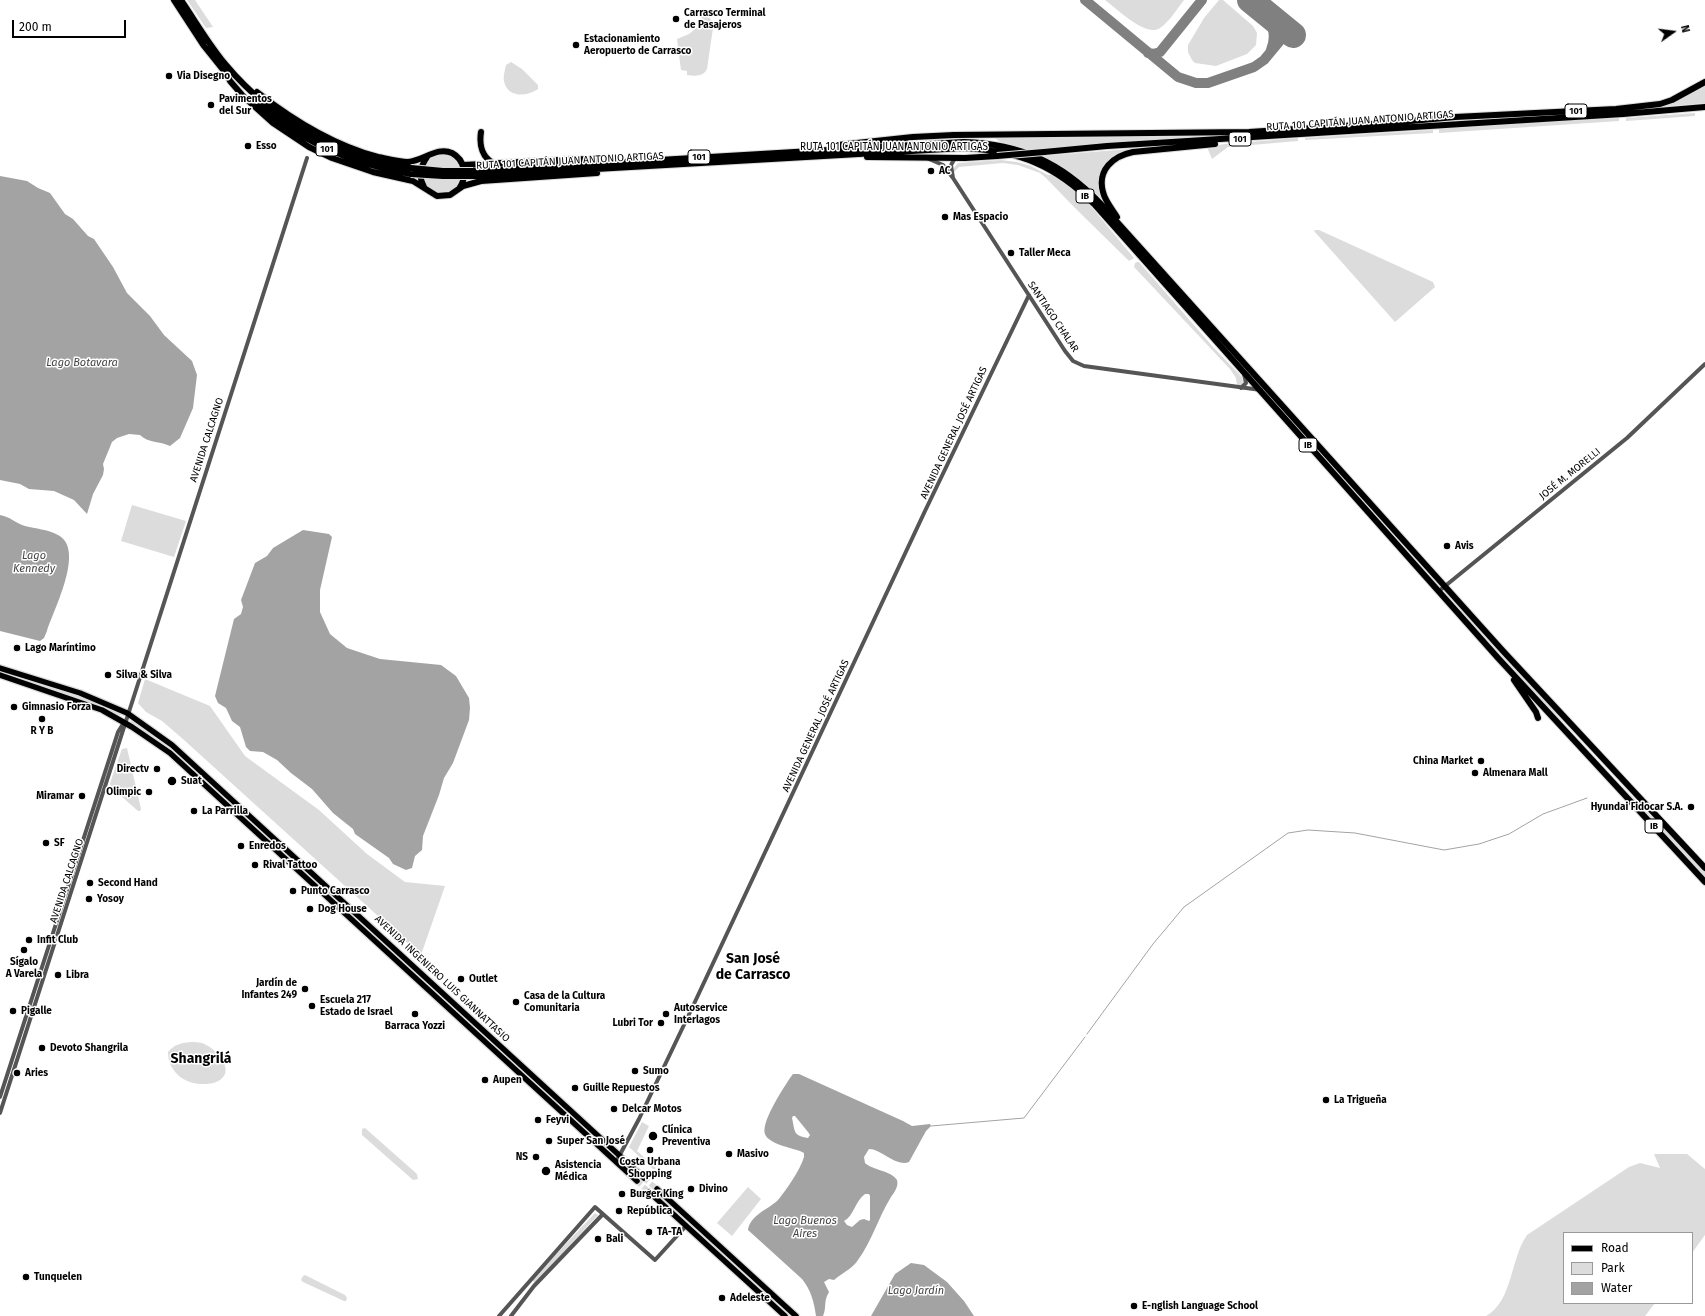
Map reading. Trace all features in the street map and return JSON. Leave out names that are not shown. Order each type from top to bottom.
[{"type":"highway","name":"RUTA 101 CAPITÁN JUAN ANTONIO ARTIGAS","points":[[174,0],[204,46],[226,74],[246,94],[288,128],[317,144],[356,161],[383,169],[411,171],[443,176],[473,173],[835,155],[841,158],[955,158],[997,156],[1115,146],[1623,114],[1705,107]]},
{"type":"highway","name":"RUTA 101 CAPITÁN JUAN ANTONIO ARTIGAS","points":[[181,0],[219,56],[246,86],[277,113],[319,139],[369,159],[411,171]]},
{"type":"highway","points":[[226,74],[243,96],[272,123],[309,147],[356,167],[413,181],[437,196],[450,195],[459,188],[481,181],[588,174],[623,165]]},
{"type":"highway","name":"RUTA 101 CAPITÁN JUAN ANTONIO ARTIGAS","points":[[623,165],[824,150],[833,146],[931,136],[1249,132],[1455,117],[1616,109],[1660,104],[1672,100],[1705,82]]},
{"type":"highway","points":[[246,86],[252,88],[298,122],[340,144],[369,154],[408,162],[427,157],[435,152],[445,151],[458,157],[463,165],[465,176],[459,188]]},
{"type":"highway","points":[[481,132],[480,139],[484,155],[486,159],[496,164]]},
{"type":"highway","points":[[1128,235],[1127,229],[1106,200],[1102,187],[1104,172],[1116,157],[1133,152],[1173,149],[1279,136]]},
{"type":"highway","name":"IB","points":[[824,150],[964,142],[996,145],[1021,151],[1047,162],[1068,174],[1090,192],[1503,651],[1705,868]]},
{"type":"highway","name":"IB","points":[[835,155],[952,148],[987,149],[1001,151],[1028,159],[1051,170],[1073,185],[1095,205],[1498,658],[1705,882]]},
{"type":"highway","points":[[425,188],[421,181],[420,172],[422,164],[427,157]]},
{"type":"highway","points":[[463,165],[577,159],[616,159],[623,165]]},
{"type":"highway","points":[[1498,658],[1536,712],[1538,718]]},
{"type":"main road","name":"AVENIDA INGENIERO LUIS GIANNATTASIO","points":[[0,668],[86,696],[127,713],[156,732],[186,757],[644,1178]]},
{"type":"main road","name":"AVENIDA INGENIERO LUIS GIANNATTASIO","points":[[0,675],[89,705],[125,722],[152,740],[183,764],[637,1181]]},
{"type":"main road","points":[[657,1189],[796,1316]]},
{"type":"main road","points":[[649,1192],[784,1316]]},
{"type":"street","name":"SANTIAGO CHALAR","points":[[925,158],[939,163],[953,178],[1028,295],[1070,358],[1076,364],[1269,391]]},
{"type":"street","points":[[953,178],[951,165],[955,158]]},
{"type":"street","name":"AVENIDA CALCAGNO","points":[[0,1113],[104,793],[127,713],[307,160]]},
{"type":"street","name":"AVENIDA GENERAL JOSÉ ARTIGAS","points":[[616,1162],[690,1013],[1028,295]]},
{"type":"street","name":"JOSÉ M. MORELLI","points":[[1439,591],[1627,438],[1705,364]]},
{"type":"street","points":[[1241,388],[1246,383],[1244,374]]},
{"type":"street","name":"AVENIDA CALCAGNO","points":[[0,1097],[118,732],[125,722]]},
{"type":"street","points":[[499,1316],[596,1207],[655,1260],[686,1226]]},
{"type":"street","points":[[511,1316],[534,1286],[603,1214]]},
{"type":"green space","points":[[187,0],[195,0],[213,27],[206,28]]},
{"type":"green space","points":[[1105,0],[1184,0],[1167,22],[1160,28],[1154,30],[1139,26]]},
{"type":"green space","points":[[1219,0],[1223,0],[1253,26],[1257,33],[1256,45],[1247,54],[1216,66],[1195,63],[1188,52],[1188,45],[1204,18]]},
{"type":"green space","points":[[704,12],[710,18],[713,28],[707,69],[701,75],[687,75],[687,71],[681,70],[677,39],[689,34],[704,22],[701,17]]},
{"type":"green space","points":[[511,62],[522,69],[538,85],[538,89],[528,94],[518,94],[509,91],[506,87],[504,77],[506,65]]},
{"type":"green space","points":[[1705,86],[1705,103],[1660,107],[1678,100]]},
{"type":"green space","points":[[1695,113],[1695,116],[1626,121],[1626,118]]},
{"type":"green space","points":[[1619,118],[1619,121],[1439,133],[1439,129]]},
{"type":"green space","points":[[1432,122],[1434,124],[1108,143],[1031,150],[1000,142],[995,138],[1225,136]]},
{"type":"green space","points":[[1433,130],[1433,133],[1305,140],[1305,138]]},
{"type":"green space","points":[[1298,138],[1298,141],[1228,147],[1212,159],[1207,147],[1225,144]]},
{"type":"green space","points":[[1181,145],[1143,148],[1160,146]]},
{"type":"green space","points":[[1143,148],[1122,153],[1112,158],[1105,165],[1101,174],[1101,185],[1105,205],[1076,176],[1041,156]]},
{"type":"green space","points":[[442,154],[450,156],[456,160],[460,166],[462,174],[460,182],[456,188],[450,192],[442,194],[434,192],[428,188],[424,182],[422,174],[424,166],[428,160],[434,156]]},
{"type":"green space","points":[[1001,160],[1031,166],[1048,175],[1052,175],[1069,186],[1089,204],[1134,258],[1129,261],[1040,173],[1018,165],[1003,163],[959,167],[954,172],[954,168],[958,163]]},
{"type":"green space","points":[[1319,230],[1433,282],[1435,287],[1395,322],[1314,231]]},
{"type":"green space","points":[[1139,262],[1214,348],[1242,377],[1243,382],[1241,386],[1237,385],[1236,378],[1230,369],[1134,267],[1135,263]]},
{"type":"green space","points":[[132,505],[186,521],[174,557],[121,541]]},
{"type":"green space","points":[[1446,592],[1543,697],[1561,720],[1616,781],[1505,661]]},
{"type":"green space","points":[[0,670],[79,695],[119,712],[121,715],[117,715],[89,703],[0,674]]},
{"type":"green space","points":[[145,679],[210,706],[245,756],[319,810],[367,854],[405,882],[445,886],[421,955],[184,740],[162,721],[146,712],[138,703]]},
{"type":"green space","points":[[131,719],[178,752],[412,970],[175,755],[154,738],[131,723]]},
{"type":"green space","points":[[127,748],[141,809],[140,811],[138,811],[111,787],[110,783],[122,749]]},
{"type":"green space","points":[[1623,787],[1705,872],[1705,878],[1621,788]]},
{"type":"green space","points":[[199,1042],[204,1044],[215,1051],[223,1061],[226,1071],[220,1080],[211,1084],[198,1084],[185,1080],[174,1071],[171,1066],[168,1052],[178,1044]]},
{"type":"green space","points":[[642,1122],[649,1126],[637,1151],[656,1168],[654,1170],[629,1147]]},
{"type":"green space","points":[[365,1128],[417,1174],[418,1179],[413,1180],[362,1135],[362,1129]]},
{"type":"green space","points":[[1654,1154],[1687,1154],[1705,1169],[1705,1235],[1693,1252],[1693,1232],[1563,1232],[1563,1304],[1654,1304],[1645,1316],[1486,1316],[1495,1309],[1501,1300],[1510,1279],[1521,1245],[1527,1235],[1629,1167],[1640,1163],[1660,1168]]},
{"type":"green space","points":[[748,1187],[761,1199],[732,1236],[717,1223]]},
{"type":"green space","points":[[671,1206],[792,1316],[741,1273],[670,1208]]},
{"type":"green space","points":[[595,1213],[598,1215],[535,1283],[532,1280]]},
{"type":"green space","points":[[305,1275],[345,1295],[347,1298],[346,1301],[303,1282],[301,1280]]},
{"type":"water","name":"Lago Botavara","points":[[0,176],[27,181],[50,193],[65,214],[73,219],[88,236],[94,239],[113,267],[127,293],[150,316],[164,335],[192,361],[197,375],[193,408],[180,438],[170,446],[150,441],[140,435],[129,434],[117,438],[112,442],[103,464],[103,475],[93,494],[87,514],[74,500],[54,491],[29,489],[20,484],[0,480]]},
{"type":"water","name":"Lago Kennedy","points":[[0,515],[25,526],[54,533],[66,542],[69,553],[65,581],[47,631],[44,638],[40,641],[0,631]]},
{"type":"water","points":[[303,530],[329,534],[332,537],[320,590],[320,612],[330,634],[347,648],[380,659],[441,665],[456,676],[469,698],[469,720],[453,763],[444,778],[423,836],[422,850],[415,856],[412,868],[406,870],[393,864],[389,858],[355,834],[353,829],[333,813],[312,789],[277,760],[263,752],[250,751],[246,747],[240,727],[232,721],[226,708],[218,703],[215,696],[234,619],[241,614],[243,607],[241,600],[255,563],[267,556],[273,548]]},
{"type":"water","name":"Lago Buenos Aires","points":[[793,1074],[799,1074],[912,1126],[930,1124],[931,1126],[926,1131],[909,1162],[899,1162],[879,1152],[869,1149],[864,1157],[865,1163],[868,1165],[894,1177],[897,1180],[897,1187],[886,1205],[863,1253],[856,1263],[834,1280],[829,1279],[824,1282],[829,1292],[826,1299],[823,1316],[816,1316],[812,1296],[802,1279],[748,1230],[749,1225],[756,1216],[782,1196],[804,1157],[804,1153],[800,1151],[772,1141],[766,1136],[764,1131],[765,1124],[772,1107]],"holes":[[[793,1116],[795,1116],[808,1132],[810,1135],[808,1138],[800,1136],[794,1130]],[[865,1194],[869,1194],[870,1196],[870,1220],[860,1220],[852,1227],[847,1225],[844,1221],[850,1216],[859,1200]]]},
{"type":"water","name":"Lago Jardín","points":[[911,1263],[924,1265],[947,1282],[964,1301],[974,1316],[871,1316],[895,1274]]},
{"type":"waterway","points":[[1087,1034],[1153,944],[1184,907],[1288,833],[1308,830],[1355,833],[1444,850],[1479,844],[1509,834],[1543,814],[1587,798]]},
{"type":"waterway","points":[[931,1126],[1024,1118],[1085,1037]]},
{"type":"taxiway","points":[[1085,0],[1178,77],[1196,83],[1208,83],[1254,67],[1264,60],[1288,31]]},
{"type":"taxiway","points":[[1148,53],[1154,54],[1160,52],[1202,0]]},
{"type":"taxiway","points":[[1259,8],[1267,17],[1272,27],[1274,38],[1271,50]]},
{"type":"runway","points":[[1250,0],[1293,35]]},
{"type":"tunnel","points":[[644,1178],[657,1189]]},
{"type":"tunnel","points":[[637,1181],[649,1192]]},
{"type":"place","name":"Carrasco Terminal de Pasajeros","points":[[676,19]]},
{"type":"place","name":"Estacionamiento Aeropuerto de Carrasco","points":[[576,45]]},
{"type":"place","name":"Via Disegno","points":[[169,76]]},
{"type":"place","name":"Pavimentos del Sur","points":[[211,105]]},
{"type":"place","name":"Esso","points":[[248,146]]},
{"type":"place","name":"AC","points":[[931,171]]},
{"type":"place","name":"Mas Espacio","points":[[945,217]]},
{"type":"place","name":"Taller Meca","points":[[1011,253]]},
{"type":"place","name":"Avis","points":[[1447,546]]},
{"type":"place","name":"Lago Maríntimo","points":[[17,648]]},
{"type":"place","name":"Silva & Silva","points":[[108,675]]},
{"type":"place","name":"Gimnasio Forza","points":[[14,707]]},
{"type":"place","name":"R Y B","points":[[42,719]]},
{"type":"place","name":"China Market","points":[[1481,761]]},
{"type":"place","name":"Directv","points":[[157,769]]},
{"type":"place","name":"Almenara Mall","points":[[1475,773]]},
{"type":"place","name":"Suat","points":[[172,781]]},
{"type":"place","name":"Olimpic","points":[[149,792]]},
{"type":"place","name":"Miramar","points":[[82,796]]},
{"type":"place","name":"Hyundai Fidocar S.A.","points":[[1691,807]]},
{"type":"place","name":"La Parrilla","points":[[194,811]]},
{"type":"place","name":"SF","points":[[46,843]]},
{"type":"place","name":"Enredos","points":[[241,846]]},
{"type":"place","name":"Rival Tattoo","points":[[255,865]]},
{"type":"place","name":"Second Hand","points":[[90,883]]},
{"type":"place","name":"Punto Carrasco","points":[[293,891]]},
{"type":"place","name":"Yosoy","points":[[89,899]]},
{"type":"place","name":"Dog House","points":[[310,909]]},
{"type":"place","name":"Infit Club","points":[[29,940]]},
{"type":"place","name":"Sígalo A Varela","points":[[24,950]]},
{"type":"place","name":"Libra","points":[[58,975]]},
{"type":"place","name":"Outlet","points":[[461,979]]},
{"type":"place","name":"Jardín de Infantes 249","points":[[305,989]]},
{"type":"place","name":"Casa de la Cultura Comunitaria","points":[[516,1002]]},
{"type":"place","name":"Escuela 217 Estado de Israel","points":[[312,1006]]},
{"type":"place","name":"Pigalle","points":[[13,1011]]},
{"type":"place","name":"Barraca Yozzi","points":[[415,1014]]},
{"type":"place","name":"Autoservice Interlagos","points":[[666,1014]]},
{"type":"place","name":"Lubri Tor","points":[[661,1023]]},
{"type":"place","name":"Devoto Shangrila","points":[[42,1048]]},
{"type":"place","name":"Sumo","points":[[635,1071]]},
{"type":"place","name":"Aries","points":[[17,1073]]},
{"type":"place","name":"Aupen","points":[[485,1080]]},
{"type":"place","name":"Guille Repuestos","points":[[575,1088]]},
{"type":"place","name":"La Trigueña","points":[[1326,1100]]},
{"type":"place","name":"Delcar Motos","points":[[614,1109]]},
{"type":"place","name":"Feyvi","points":[[538,1120]]},
{"type":"place","name":"Clínica Preventiva","points":[[653,1136]]},
{"type":"place","name":"Super San José","points":[[549,1141]]},
{"type":"place","name":"Costa Urbana Shopping","points":[[650,1150]]},
{"type":"place","name":"Masivo","points":[[729,1154]]},
{"type":"place","name":"NS","points":[[536,1157]]},
{"type":"place","name":"Asistencia Médica","points":[[546,1171]]},
{"type":"place","name":"Divino","points":[[691,1189]]},
{"type":"place","name":"Burger King","points":[[622,1194]]},
{"type":"place","name":"República","points":[[619,1211]]},
{"type":"place","name":"TA-TA","points":[[649,1232]]},
{"type":"place","name":"Bali","points":[[598,1239]]},
{"type":"place","name":"Tunquelen","points":[[26,1277]]},
{"type":"place","name":"Adeleste","points":[[722,1298]]},
{"type":"place","name":"E-nglish Language School","points":[[1134,1306]]},
{"type":"district","name":"San José de Carrasco","points":[[753,968]]},
{"type":"district","name":"Shangrilá","points":[[201,1059]]}]
